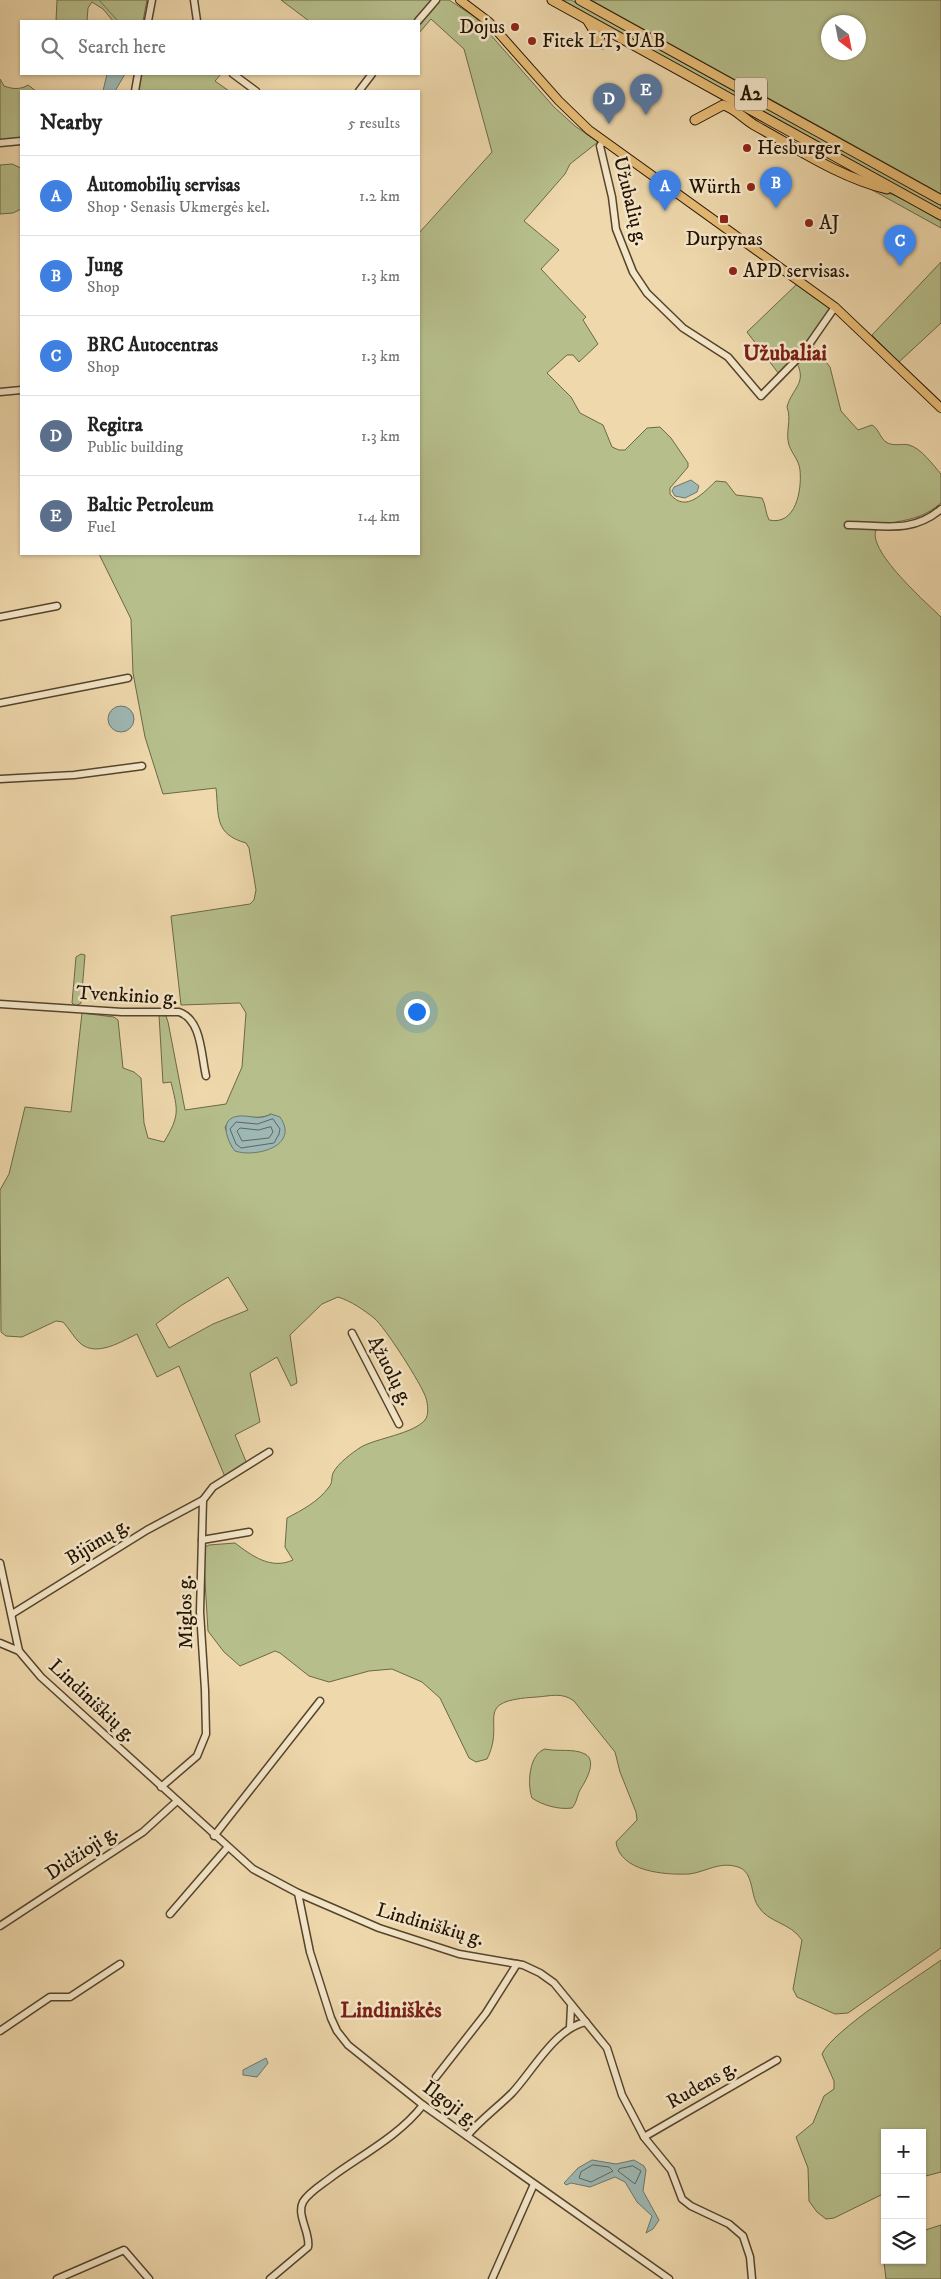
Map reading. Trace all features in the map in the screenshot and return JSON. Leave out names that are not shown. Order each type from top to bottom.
[{"type":"highway","name":"A2","points":[[552,0],[941,215]]},
{"type":"highway","name":"A2","points":[[580,0],[941,200]]},
{"type":"highway","points":[[587,18],[602,44]]},
{"type":"highway","points":[[695,120],[723,105],[728,106],[751,123],[848,177],[887,189],[906,200],[916,202]]},
{"type":"main road","points":[[460,0],[489,22],[570,113],[603,141],[835,307],[941,408]]},
{"type":"street","points":[[148,20],[152,0]]},
{"type":"street","points":[[194,0],[197,20]]},
{"type":"street","points":[[419,20],[436,0]]},
{"type":"street","points":[[135,90],[138,75]]},
{"type":"street","points":[[233,75],[255,90]]},
{"type":"street","points":[[359,90],[371,75]]},
{"type":"street","name":"Užubalių g.","points":[[603,141],[600,146],[612,197],[616,229],[633,272],[647,293],[683,328],[728,357],[761,396],[804,353],[835,307]]},
{"type":"street","points":[[0,143],[20,142]]},
{"type":"street","points":[[0,392],[20,390]]},
{"type":"street","points":[[848,525],[913,526],[926,520],[941,509]]},
{"type":"street","points":[[0,618],[57,606]]},
{"type":"street","points":[[0,703],[128,678]]},
{"type":"street","points":[[0,779],[74,775],[142,766]]},
{"type":"street","name":"Tvenkinio g.","points":[[0,1004],[122,1012],[179,1012],[186,1014],[195,1024],[206,1076]]},
{"type":"street","name":"Ąžuolų g.","points":[[352,1333],[399,1424]]},
{"type":"street","points":[[203,1500],[213,1487],[270,1452]]},
{"type":"street","name":"Miglos g.","points":[[161,1787],[197,1756],[206,1734],[200,1612],[203,1500]]},
{"type":"street","name":"Bijūnų g.","points":[[12,1614],[147,1530],[203,1500]]},
{"type":"street","points":[[202,1540],[249,1532]]},
{"type":"street","points":[[0,1563],[19,1651]]},
{"type":"street","points":[[0,1643],[19,1651]]},
{"type":"street","name":"Lindiniškių g.","points":[[19,1651],[41,1677],[227,1848],[253,1869],[298,1893],[379,1928],[451,1952],[518,1964],[544,1975],[561,1991],[607,2048],[622,2095],[644,2137],[671,2170],[685,2203],[729,2224],[743,2236],[750,2257],[752,2279]]},
{"type":"street","points":[[214,1836],[320,1701]]},
{"type":"street","name":"Didžioji g.","points":[[0,1926],[142,1832],[177,1801]]},
{"type":"street","points":[[170,1914],[227,1848]]},
{"type":"street","name":"Ilgoji g.","points":[[298,1893],[310,1952],[337,2031],[348,2045],[423,2105],[669,2279]]},
{"type":"street","points":[[0,2031],[50,1997],[70,1997],[120,1964]]},
{"type":"street","points":[[436,2077],[486,2012],[518,1964]]},
{"type":"street","points":[[467,2136],[480,2121],[511,2094],[570,2027],[572,2018],[571,2005]]},
{"type":"street","points":[[570,2027],[586,2022]]},
{"type":"street","name":"Rudens g.","points":[[644,2137],[776,2060]]},
{"type":"street","points":[[270,2279],[308,2247],[310,2241],[302,2212],[303,2203],[314,2190],[395,2134],[423,2105]]},
{"type":"street","points":[[492,2279],[534,2184]]},
{"type":"street","points":[[57,2279],[124,2250],[149,2279]]},
{"type":"green space","points":[[57,0],[147,0],[143,20],[112,20],[103,9],[92,2],[88,8],[87,20],[56,20]]},
{"type":"green space","points":[[281,0],[449,0],[475,17],[554,107],[575,126],[598,142],[570,164],[565,174],[524,221],[559,250],[541,269],[586,317],[583,320],[598,344],[579,362],[573,355],[567,355],[547,373],[571,397],[580,413],[603,425],[612,447],[625,450],[647,428],[660,427],[671,438],[688,463],[688,467],[670,488],[670,494],[676,500],[688,502],[700,495],[716,481],[726,482],[736,495],[762,498],[769,520],[786,518],[795,505],[800,487],[800,470],[788,440],[789,417],[787,407],[800,381],[800,370],[797,363],[779,374],[747,332],[797,284],[835,312],[813,346],[830,367],[841,411],[858,430],[872,425],[884,440],[889,443],[909,445],[918,450],[941,474],[941,503],[931,511],[920,516],[883,524],[875,533],[877,544],[896,572],[941,617],[941,1948],[848,2013],[835,2014],[797,1997],[793,1989],[802,1940],[791,1929],[762,1912],[756,1901],[749,1878],[743,1870],[731,1865],[725,1865],[689,1874],[668,1874],[645,1870],[626,1860],[619,1852],[616,1842],[637,1820],[636,1812],[620,1772],[615,1752],[570,1698],[552,1695],[516,1699],[503,1703],[497,1708],[494,1715],[494,1733],[487,1759],[476,1762],[469,1758],[440,1698],[422,1682],[392,1669],[369,1671],[329,1682],[309,1676],[275,1651],[240,1666],[224,1652],[208,1631],[203,1548],[209,1545],[235,1543],[248,1553],[262,1560],[285,1563],[293,1560],[285,1547],[287,1518],[320,1497],[330,1485],[335,1469],[361,1447],[412,1429],[425,1420],[428,1407],[423,1391],[411,1369],[374,1318],[357,1306],[338,1297],[322,1304],[290,1335],[297,1383],[291,1386],[277,1357],[250,1373],[260,1422],[235,1435],[247,1464],[225,1477],[179,1366],[157,1377],[137,1334],[117,1344],[95,1349],[81,1344],[63,1322],[56,1321],[22,1337],[6,1336],[1,1332],[0,1190],[9,1174],[25,1107],[71,1112],[82,1013],[114,1017],[118,1020],[123,1068],[134,1072],[141,1078],[144,1123],[148,1138],[164,1142],[173,1125],[176,1113],[171,1082],[163,1083],[159,1015],[166,1016],[168,1022],[185,1110],[226,1104],[242,1067],[246,1013],[240,1003],[181,1005],[171,916],[250,904],[254,900],[256,890],[249,848],[246,843],[228,835],[223,829],[218,815],[216,788],[163,794],[145,737],[133,673],[131,619],[99,555],[420,555],[420,232],[492,152],[464,49],[431,19],[420,32],[420,20],[308,20]],"holes":[[[271,1114],[232,1147],[225,1127],[229,1122],[240,1117],[258,1117]],[[228,1277],[248,1310],[213,1324],[169,1348],[156,1324],[182,1305]]]},
{"type":"green space","points":[[559,0],[571,0],[941,204],[941,212]]},
{"type":"green space","points":[[591,0],[941,0],[941,194]]},
{"type":"green space","points":[[140,75],[220,75],[215,81],[228,90],[137,90]]},
{"type":"green space","points":[[0,79],[4,86],[7,87],[19,88],[28,85],[35,90],[20,90],[20,139],[0,140]]},
{"type":"green space","points":[[12,164],[20,168],[20,210],[13,213],[0,214],[0,165]]},
{"type":"green space","points":[[865,186],[875,188],[913,205],[941,221],[941,228]]},
{"type":"green space","points":[[941,262],[941,323],[899,362],[872,335]]},
{"type":"green space","points":[[81,954],[85,955],[81,1003],[76,1006],[72,1003],[76,957]]},
{"type":"green space","points":[[545,1749],[576,1751],[589,1757],[589,1772],[572,1808],[551,1806],[532,1798],[530,1792],[531,1770],[536,1757]]},
{"type":"green space","points":[[941,1960],[941,2172],[926,2176],[926,2129],[881,2129],[881,2195],[834,2218],[826,2219],[817,2212],[809,2201],[808,2168],[796,2137],[813,2123],[824,2096],[834,2089],[834,2081],[822,2054],[829,2044],[858,2018]]},
{"type":"green space","points":[[941,2225],[941,2279],[886,2279],[884,2264],[926,2264],[926,2230]]},
{"type":"water","points":[[107,75],[124,75],[116,90],[103,90]]},
{"type":"water","points":[[691,480],[699,486],[697,492],[685,498],[675,496],[672,491],[674,487]]},
{"type":"water","points":[[121,706],[130,710],[134,719],[130,728],[121,732],[112,728],[108,719],[112,710]]},
{"type":"water","points":[[271,1114],[280,1117],[285,1127],[284,1136],[280,1142],[264,1151],[254,1153],[235,1151],[227,1136],[226,1125],[228,1121],[239,1116],[259,1117]]},
{"type":"water","points":[[266,2058],[268,2063],[257,2077],[243,2075],[243,2070]]},
{"type":"water","points":[[592,2160],[616,2164],[634,2160],[644,2166],[646,2170],[643,2191],[659,2220],[653,2229],[646,2233],[652,2216],[637,2202],[625,2182],[615,2177],[590,2187],[571,2183],[566,2185],[564,2183],[578,2168]]},
{"type":"waterway","points":[[99,0],[117,20]]},
{"type":"place","name":"Dojus","points":[[515,27]]},
{"type":"place","name":"Fitek LT, UAB","points":[[532,41]]},
{"type":"place","name":"Baltic Petroleum","points":[[646,115]]},
{"type":"place","name":"Regitra","points":[[609,124]]},
{"type":"place","name":"Hesburger","points":[[747,148]]},
{"type":"place","name":"Würth","points":[[751,187]]},
{"type":"place","name":"Jung","points":[[776,208]]},
{"type":"place","name":"Automobilių servisas","points":[[665,211]]},
{"type":"place","name":"Durpynas","points":[[724,219]]},
{"type":"place","name":"AJ","points":[[809,223]]},
{"type":"place","name":"BRC Autocentras","points":[[900,266]]},
{"type":"place","name":"APD servisas.","points":[[733,271]]},
{"type":"district","name":"Užubaliai","points":[[785,353]]},
{"type":"district","name":"Lindiniškės","points":[[391,2010]]}]
